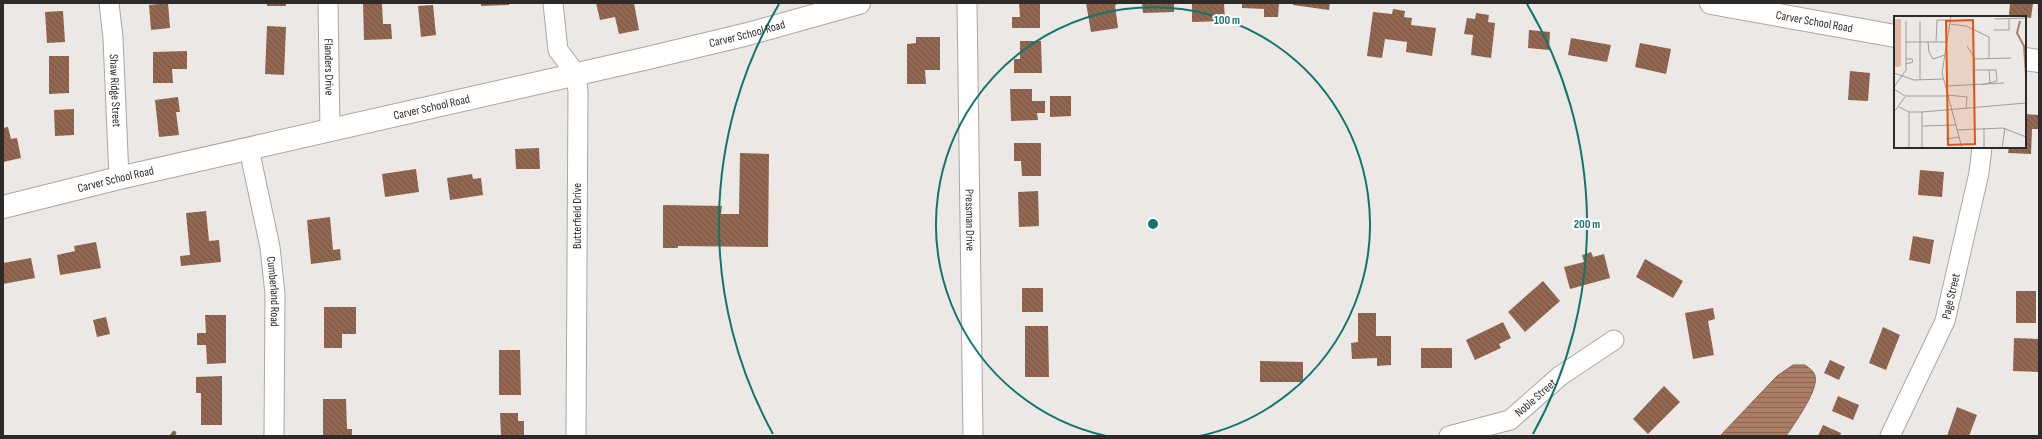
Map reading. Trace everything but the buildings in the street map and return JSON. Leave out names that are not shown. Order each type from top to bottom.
[{"type":"main road","name":"Carver School Road","points":[[3,207],[119,178],[748,34],[811,9],[859,3]]},
{"type":"main road","name":"Carver School Road","points":[[1711,3],[1894,36]]},
{"type":"main road","points":[[2026,59],[2039,61]]},
{"type":"street","name":"Shaw Ridge Street","points":[[109,3],[113,38],[119,178]]},
{"type":"street","name":"Flanders Drive","points":[[328,3],[330,130]]},
{"type":"street","points":[[553,3],[558,50],[576,74]]},
{"type":"street","name":"Pressman Drive","points":[[967,3],[973,436]]},
{"type":"street","name":"Butterfield Drive","points":[[576,74],[578,92],[576,436]]},
{"type":"street","name":"Page Street","points":[[1890,436],[1945,321],[1979,173],[1982,148]]},
{"type":"street","name":"Cumberland Road","points":[[249,149],[270,247],[275,294],[274,436]]},
{"type":"street","name":"Noble Street","points":[[1449,436],[1510,420],[1560,376],[1614,340]]},
{"type":"shaded area","points":[[1793,365],[1805,365],[1808,367],[1815,376],[1815,382],[1810,398],[1786,436],[1720,436],[1777,376]]}]
